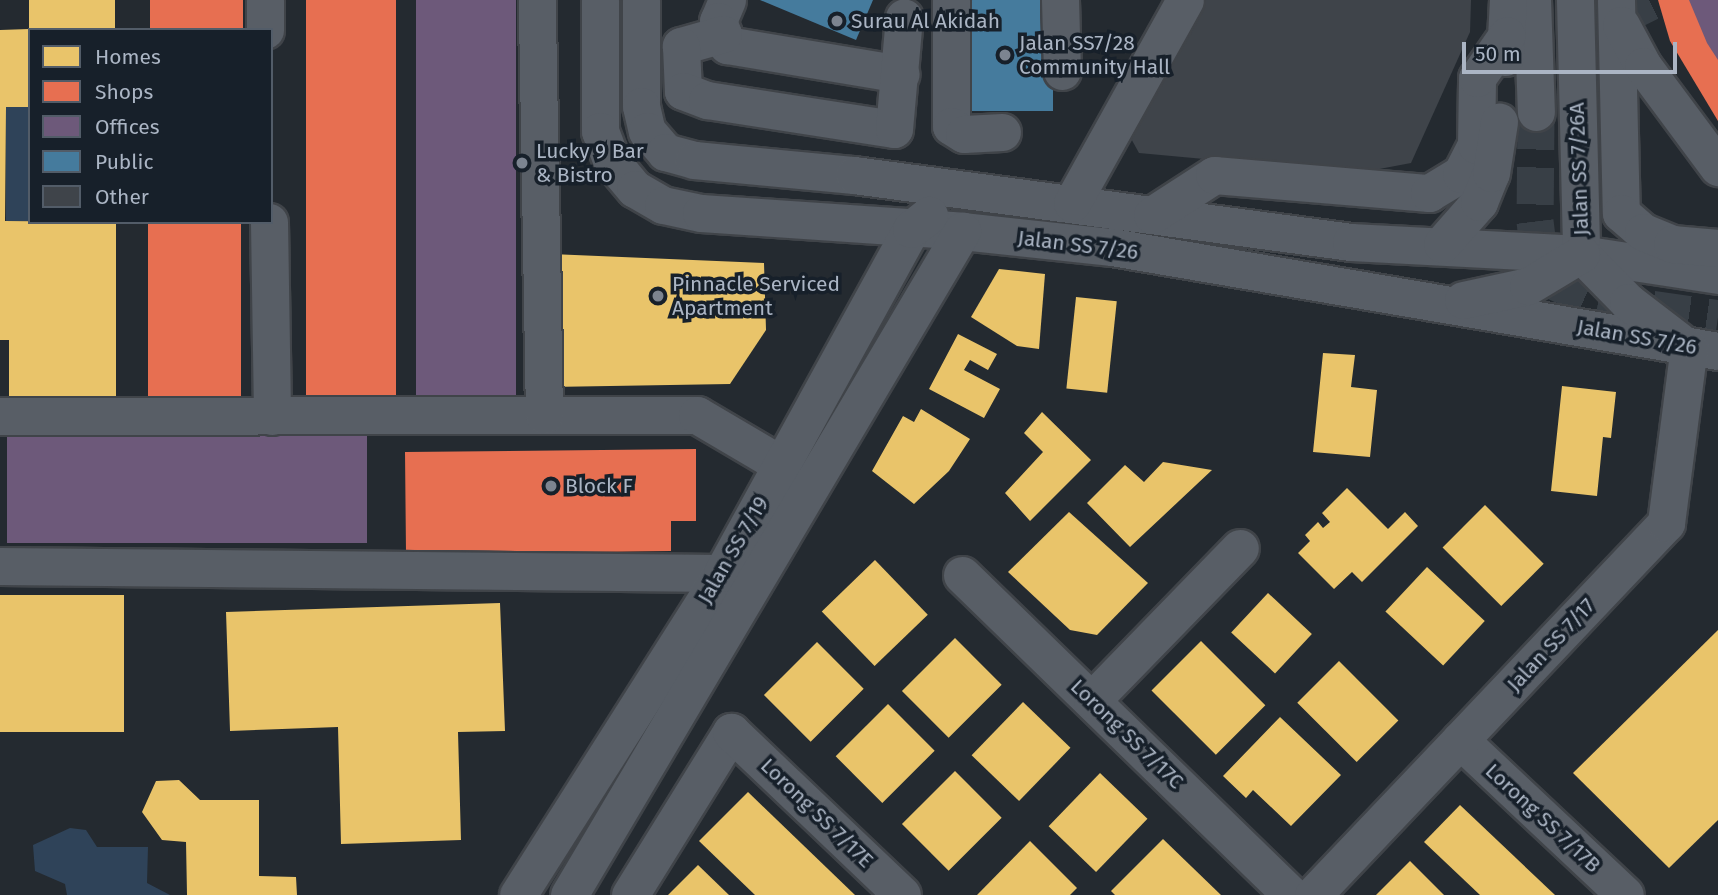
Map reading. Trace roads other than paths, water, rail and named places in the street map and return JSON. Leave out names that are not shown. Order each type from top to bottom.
[{"type":"street","points":[[265,0],[265,28]]},
{"type":"street","points":[[537,0],[544,415]]},
{"type":"street","points":[[600,0],[600,131],[612,162],[635,189],[663,205],[701,213],[911,229]]},
{"type":"street","name":"Jalan SS 7/26","points":[[641,0],[641,106],[647,131],[665,152],[694,160],[1072,203],[1351,242],[1442,244],[1581,254],[1718,275]]},
{"type":"street","points":[[951,0],[951,126],[964,134],[1002,132]]},
{"type":"street","points":[[1060,0],[1062,71]]},
{"type":"street","points":[[1072,203],[1185,0]]},
{"type":"street","name":"Jalan SS 7/26A","points":[[1532,0],[1536,112]]},
{"type":"street","points":[[1576,10],[1616,9]]},
{"type":"street","points":[[1616,9],[1643,66],[1718,167]]},
{"type":"street","points":[[1616,9],[1621,213],[1643,232],[1672,244],[1718,248]]},
{"type":"street","name":"Jalan SS 7/26A","points":[[1576,10],[1581,254],[1628,302],[1664,333],[1704,349]]},
{"type":"street","points":[[901,74],[727,45],[725,17],[681,46],[683,91],[707,100],[894,129],[901,74],[904,17]]},
{"type":"street","points":[[1152,215],[1214,175],[1429,193],[1461,174],[1476,145],[1477,78],[1507,17]]},
{"type":"street","points":[[1442,244],[1479,202],[1491,173],[1507,17]]},
{"type":"street","points":[[912,184],[952,219]]},
{"type":"street","name":"Jalan SS 7/19","points":[[569,895],[736,580],[952,219],[977,193]]},
{"type":"street","name":"Jalan SS 7/19","points":[[518,895],[736,580],[782,465],[911,229],[952,219]]},
{"type":"street","name":"Jalan SS 7/26","points":[[952,219],[1704,349]]},
{"type":"street","points":[[269,224],[272,416]]},
{"type":"street","name":"Jalan SS 7/26A","points":[[1443,304],[1528,286],[1581,254]]},
{"type":"street","points":[[1618,334],[1644,349],[1662,367],[1679,415]]},
{"type":"street","name":"Jalan SS 7/17","points":[[1313,895],[1666,523],[1679,415],[1704,349]]},
{"type":"street","points":[[1679,415],[1696,391],[1718,373]]},
{"type":"street","points":[[0,416],[697,415],[782,465]]},
{"type":"street","points":[[1093,700],[1240,548]]},
{"type":"street","points":[[0,566],[736,580]]},
{"type":"street","name":"Lorong SS 7/17C","points":[[962,575],[1291,895]]},
{"type":"street","name":"Lorong SS 7/17E","points":[[630,895],[731,732],[902,895]]},
{"type":"street","name":"Lorong SS 7/17B","points":[[1460,740],[1625,895]]},
{"type":"water","points":[[6,107],[28,107],[28,221],[6,221]]},
{"type":"water","points":[[70,828],[86,830],[97,847],[148,847],[147,883],[170,895],[67,895],[65,884],[35,871],[33,845]]},
{"type":"tunnel","points":[[1617,18],[1653,0]]},
{"type":"tunnel","points":[[1536,112],[1535,221],[1540,260],[1552,280],[1598,301],[1718,318]]},
{"type":"place","name":"Surau Al Akidah","points":[[837,21]]},
{"type":"place","name":"Jalan SS7/28 Community Hall","points":[[1005,55]]},
{"type":"place","name":"Lucky 9 Bar & Bistro","points":[[522,163]]},
{"type":"place","name":"Pinnacle Serviced Apartment","points":[[658,296]]},
{"type":"place","name":"Block F","points":[[551,486]]}]
